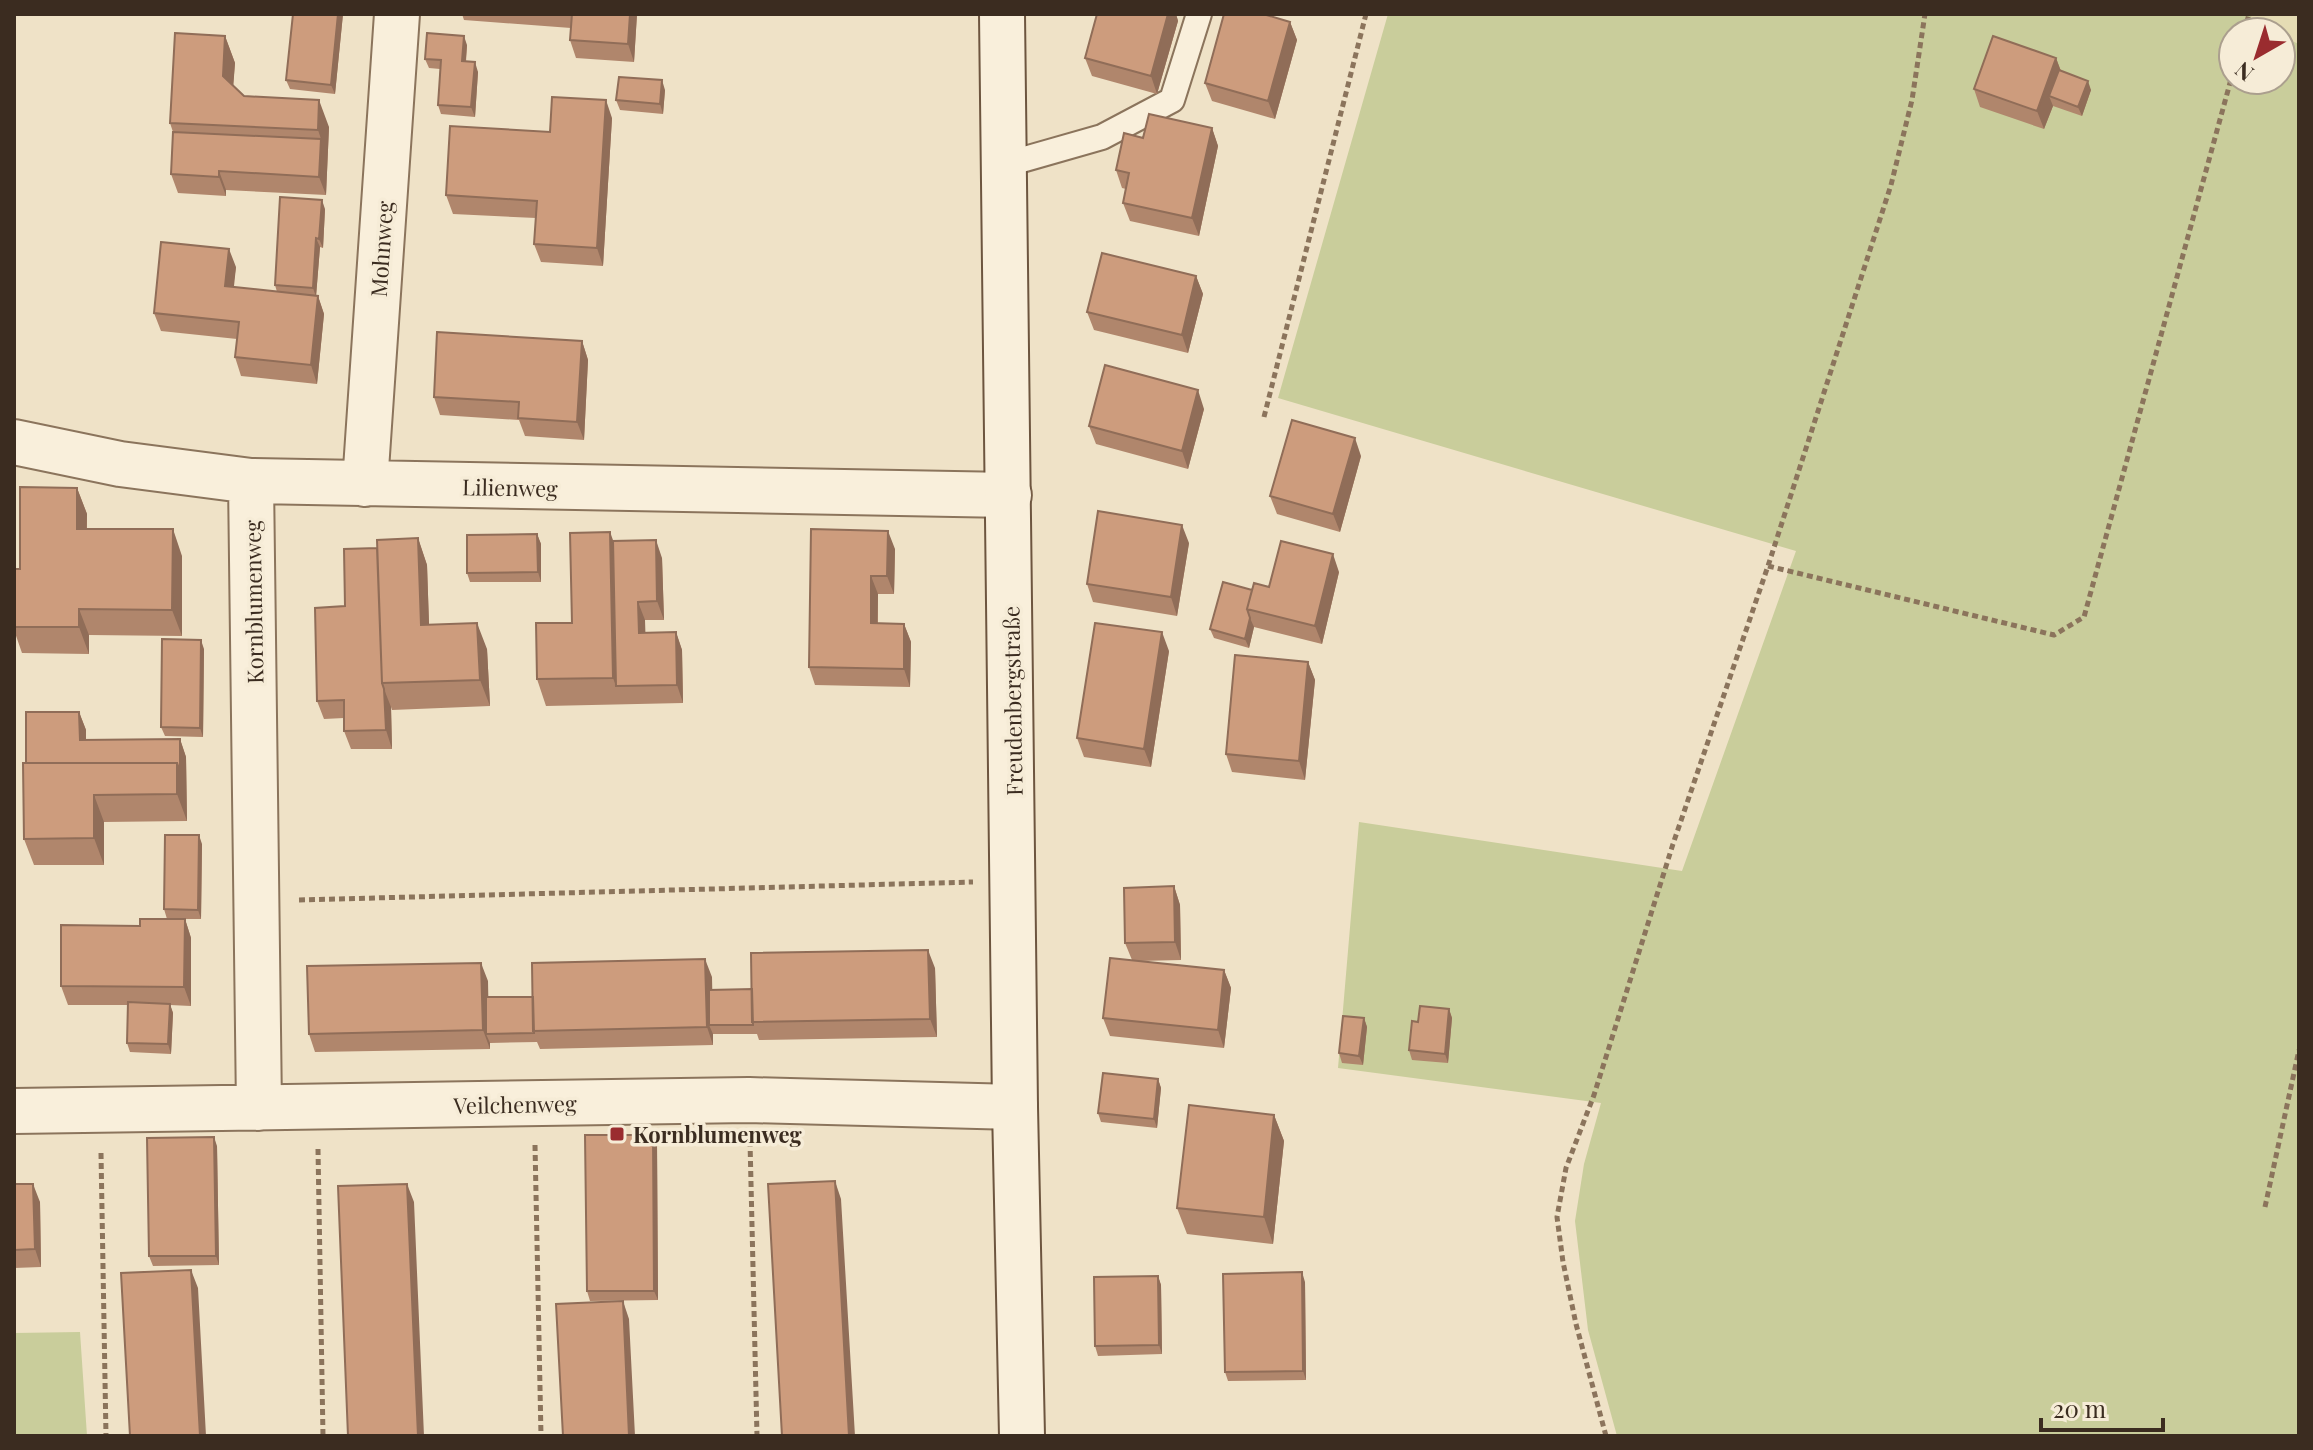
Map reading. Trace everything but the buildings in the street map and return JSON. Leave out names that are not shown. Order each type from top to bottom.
[{"type":"street","name":"Mohnweg","points":[[365,484],[397,14]]},
{"type":"street","name":"Freudenbergstraße","points":[[1002,14],[1022,1436]]},
{"type":"street","name":"Lilienweg","points":[[14,442],[120,464],[251,481],[1009,495]]},
{"type":"street","name":"Kornblumenweg","points":[[251,481],[259,1108]]},
{"type":"street","name":"Veilchenweg","points":[[14,1111],[749,1100],[1015,1107]]},
{"type":"lane","points":[[1004,165],[1102,137],[1172,100],[1199,14]]},
{"type":"path","points":[[1264,417],[1366,14]]},
{"type":"path","points":[[1606,1436],[1563,1262],[1557,1217],[1566,1168],[1594,1095],[1673,844],[1768,566],[1891,185],[1912,100],[1925,14]]},
{"type":"path","points":[[1768,566],[2054,635],[2084,617],[2226,96]]},
{"type":"path","points":[[258,901],[947,882]]},
{"type":"path","points":[[2265,1207],[2299,1050]]},
{"type":"path","points":[[749,1100],[757,1436]]},
{"type":"path","points":[[535,1103],[541,1436]]},
{"type":"path","points":[[317,1107],[323,1436]]},
{"type":"path","points":[[101,1109],[106,1436]]},
{"type":"shaded area","points":[[2299,14],[2299,44],[2297,16],[2251,16]]},
{"type":"green space","points":[[1388,14],[2252,14],[2217,16],[2217,96],[2297,96],[2299,44],[2299,1436],[1617,1436],[1588,1330],[1575,1221],[1584,1164],[1601,1103],[1338,1068],[1359,822],[1682,871],[1796,551],[1278,398]]},
{"type":"green space","points":[[80,1332],[87,1436],[14,1436],[14,1333]]},
{"type":"place","name":"Kornblumenweg","points":[[617,1134]]}]
